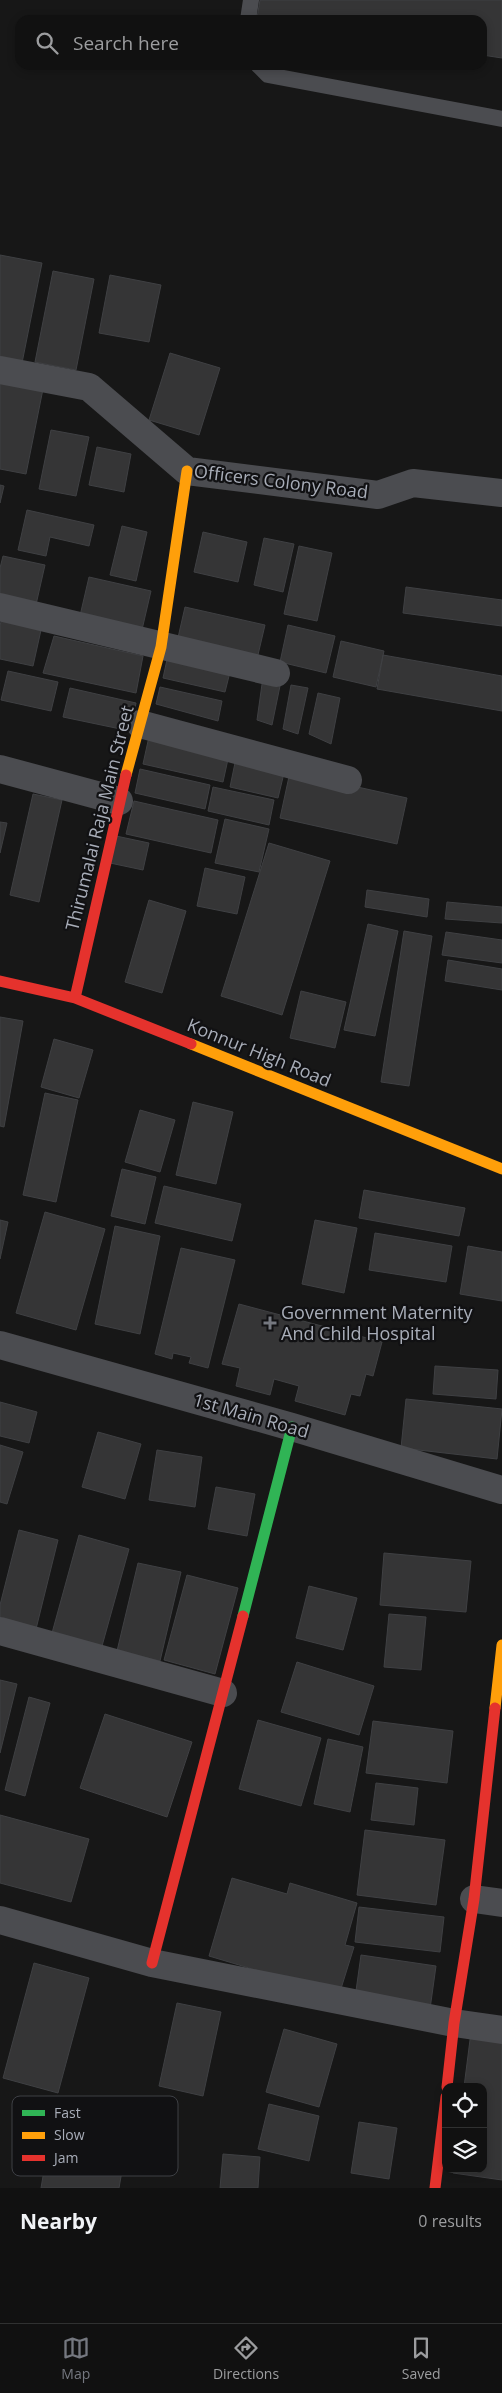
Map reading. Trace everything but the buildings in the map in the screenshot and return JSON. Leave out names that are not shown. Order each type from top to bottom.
[{"type":"street","name":"Officers Colony Road","points":[[0,370],[89,387],[187,471],[378,495],[413,483],[502,493]]},
{"type":"street","name":"Thirumalai Raja Main Street","points":[[74,998],[119,801],[161,646],[187,471]]},
{"type":"street","points":[[0,607],[276,673]]},
{"type":"street","points":[[140,724],[348,780]]},
{"type":"street","points":[[0,769],[119,801]]},
{"type":"street","name":"Konnur High Road","points":[[0,981],[74,998],[502,1169]]},
{"type":"street","name":"1st Main Road","points":[[0,1345],[292,1427],[502,1490]]},
{"type":"street","points":[[152,1963],[292,1427]]},
{"type":"street","points":[[0,1631],[223,1693]]},
{"type":"street","points":[[447,2083],[454,2023],[474,1899],[501,1653]]},
{"type":"street","points":[[474,1899],[502,1903]]},
{"type":"street","points":[[0,1920],[152,1963],[454,2023],[502,2030]]},
{"type":"street","points":[[435,2188],[442,2128]]},
{"type":"lane","points":[[249,15],[252,0]]},
{"type":"lane","points":[[263,70],[268,75],[502,119]]},
{"type":"traffic: fast","points":[[243,1616],[292,1427]]},
{"type":"traffic: slow","points":[[126,775],[161,647],[187,471]]},
{"type":"traffic: slow","points":[[191,1044],[502,1169]]},
{"type":"traffic: slow","points":[[495,1708],[502,1645]]},
{"type":"traffic: jam","points":[[75,998],[126,775]]},
{"type":"traffic: jam","points":[[0,981],[75,998],[191,1044]]},
{"type":"traffic: jam","points":[[152,1963],[243,1616]]},
{"type":"traffic: jam","points":[[447,2083],[454,2023],[474,1899],[495,1708]]},
{"type":"traffic: jam","points":[[435,2188],[442,2128]]},
{"type":"place","name":"Government Maternity And Child Hospital","points":[[270,1323]]}]
